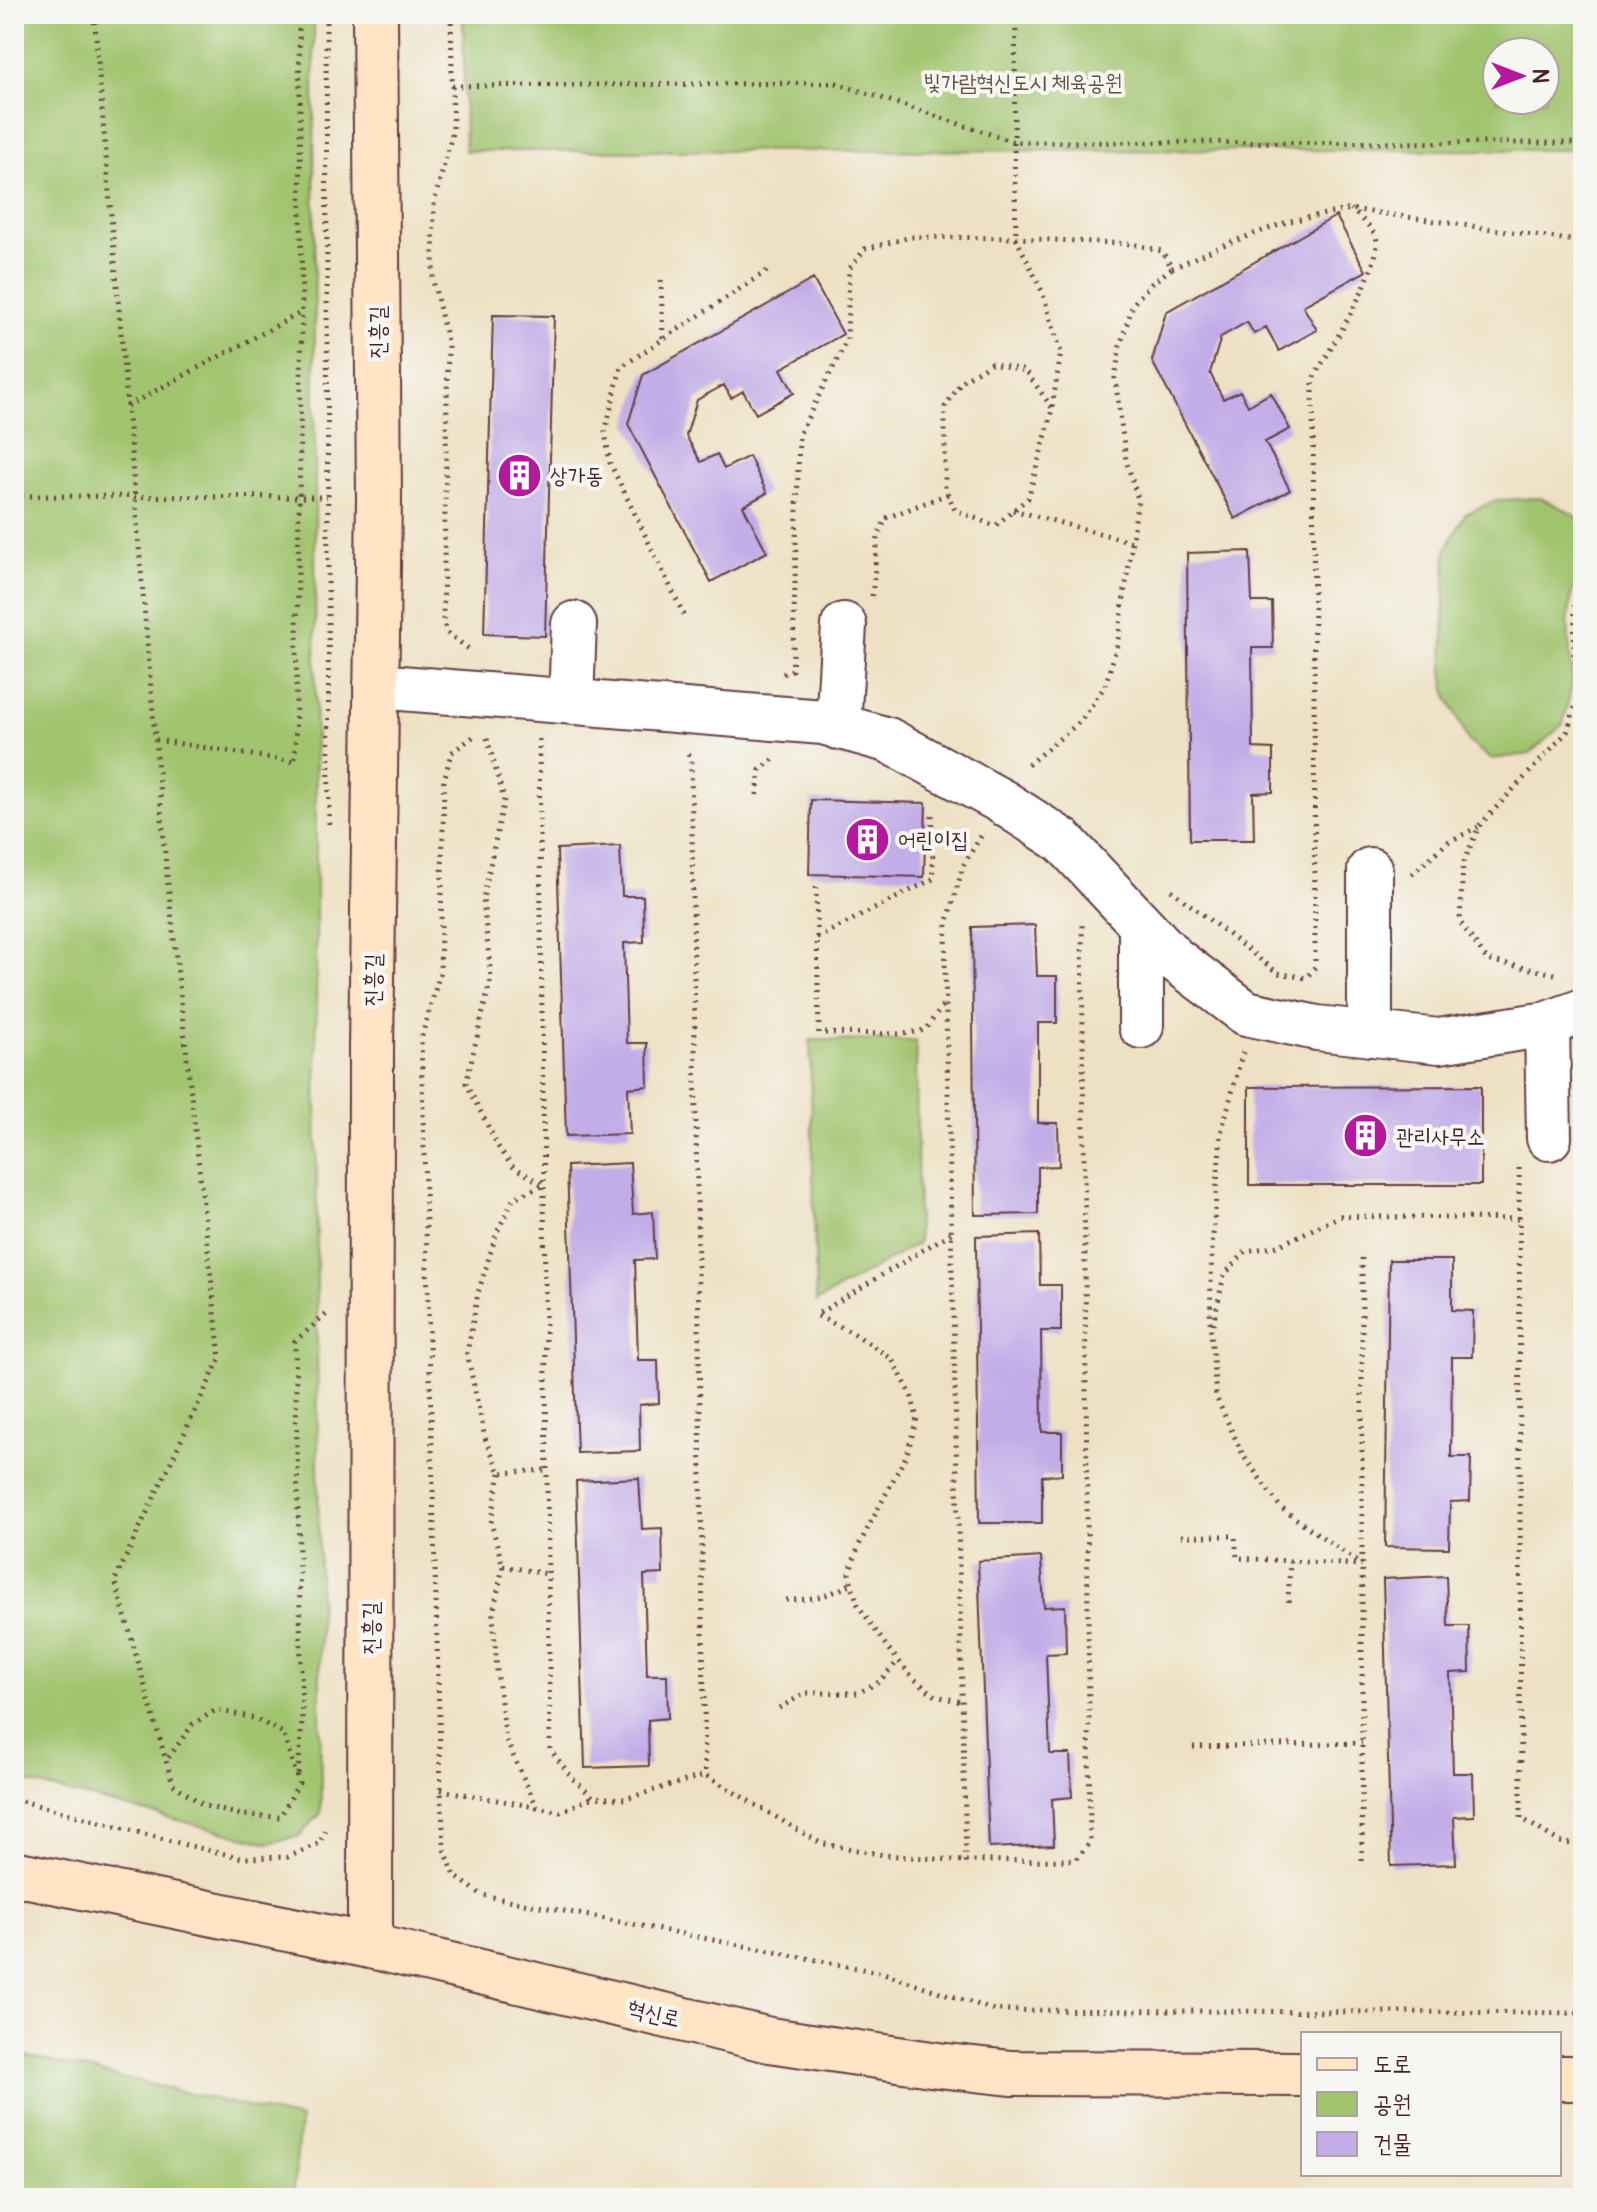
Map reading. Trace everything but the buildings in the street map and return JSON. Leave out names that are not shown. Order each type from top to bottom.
[{"type":"street","name":"진흥길","points":[[370,1946],[371,1066],[379,497],[375,14]]},
{"type":"street","points":[[838,727],[857,616]]},
{"type":"street","points":[[571,702],[574,624]]},
{"type":"street","points":[[376,686],[823,722],[888,740],[991,826],[1063,841],[1173,958],[1246,1013],[1317,1028],[1439,1041],[1566,1003],[1534,1152]]},
{"type":"street","points":[[1370,1034],[1390,876]]},
{"type":"street","points":[[1141,924],[1141,1026]]},
{"type":"street","name":"혁신로","points":[[14,1873],[370,1946],[770,2040],[1011,2073],[1301,2074]]},
{"type":"street","points":[[1561,2078],[1583,2078]]},
{"type":"path","points":[[94,14],[166,866],[220,1358],[115,1580],[173,1784],[205,1806],[241,1815],[280,1817],[299,1783],[302,1722],[295,1341],[331,1310],[331,1326]]},
{"type":"path","points":[[156,740],[295,762],[302,312],[299,14]]},
{"type":"path","points":[[326,14],[329,832]]},
{"type":"path","points":[[479,657],[447,633],[443,620],[448,345],[433,280],[433,265],[434,203],[453,130],[451,14],[645,14]]},
{"type":"path","points":[[667,14],[849,14]]},
{"type":"path","points":[[1016,14],[1016,238],[1042,291],[1061,352],[1052,408],[1028,498],[995,526],[955,510],[945,488],[945,407],[962,381],[991,363],[1026,371],[1052,408]]},
{"type":"path","points":[[452,86],[836,83],[1014,142],[1583,143]]},
{"type":"path","points":[[1167,887],[1278,973],[1306,978],[1315,967],[1313,379],[1355,305],[1378,251],[1376,235],[1351,209]]},
{"type":"path","points":[[966,1861],[945,1002],[947,924],[963,866],[991,826],[1018,772],[1081,721],[1105,686],[1117,646],[1138,499],[1126,460],[1115,378],[1133,304],[1151,284],[1172,268],[1226,244],[1290,221],[1351,209],[1583,242]]},
{"type":"path","points":[[776,678],[792,670],[799,435],[847,340],[849,269],[865,249],[911,237],[1132,244],[1162,251],[1172,268]]},
{"type":"path","points":[[684,615],[610,463],[605,432],[621,367],[770,269]]},
{"type":"path","points":[[661,280],[663,340]]},
{"type":"path","points":[[127,406],[302,312]]},
{"type":"path","points":[[857,616],[886,518],[948,494]]},
{"type":"path","points":[[14,496],[327,497]]},
{"type":"path","points":[[1013,510],[1132,542]]},
{"type":"path","points":[[1390,876],[1414,871],[1448,842],[1479,826],[1567,732],[1581,689],[1574,657],[1575,603],[1583,586]]},
{"type":"path","points":[[485,729],[504,799],[483,899],[491,978],[466,1083],[499,1148],[512,1166],[544,1185]]},
{"type":"path","points":[[539,737],[550,1749],[573,1779],[593,1797]]},
{"type":"path","points":[[685,751],[691,759],[705,1775]]},
{"type":"path","points":[[451,753],[444,781],[440,973],[421,1039],[441,1790],[444,1848],[455,1876],[482,1895],[883,1973],[994,2010],[1583,2013]]},
{"type":"path","points":[[757,795],[760,770],[778,756]]},
{"type":"path","points":[[817,938],[933,879],[932,799]]},
{"type":"path","points":[[1479,826],[1463,864],[1460,922],[1487,960],[1551,974],[1566,1003]]},
{"type":"path","points":[[816,887],[819,1033],[904,1034],[925,1030],[945,1002]]},
{"type":"path","points":[[441,1790],[560,1812],[593,1797],[625,1799],[705,1775],[820,1843],[884,1855],[966,1861],[1076,1860],[1090,1842],[1082,917],[1092,927]]},
{"type":"path","points":[[1245,1044],[1221,1133],[1212,1248],[1211,1331],[1216,1397],[1243,1455],[1281,1508],[1362,1565]]},
{"type":"path","points":[[1534,1152],[1519,1219],[1521,1818],[1560,1842],[1583,1846]]},
{"type":"path","points":[[537,1807],[506,1740],[493,1614],[503,1566],[491,1523],[500,1473],[485,1438],[467,1353],[478,1293],[497,1232],[514,1198],[544,1185]]},
{"type":"path","points":[[1211,1331],[1224,1275],[1246,1251],[1278,1246],[1340,1216],[1519,1219]]},
{"type":"path","points":[[951,1233],[816,1315],[855,1334],[892,1359],[911,1394],[917,1418],[907,1454],[859,1545],[849,1574],[858,1605],[913,1678],[936,1696],[962,1702]]},
{"type":"path","points":[[1362,1258],[1362,1862]]},
{"type":"path","points":[[500,1473],[547,1470]]},
{"type":"path","points":[[1181,1536],[1235,1536],[1237,1558],[1362,1565]]},
{"type":"path","points":[[1288,1602],[1290,1561]]},
{"type":"path","points":[[503,1566],[548,1574]]},
{"type":"path","points":[[786,1600],[810,1600],[834,1593],[852,1583]]},
{"type":"path","points":[[779,1708],[806,1693],[858,1693],[879,1682],[898,1661]]},
{"type":"path","points":[[166,1761],[193,1724],[216,1710],[254,1718],[283,1733],[298,1779]]},
{"type":"path","points":[[1193,1747],[1362,1743]]},
{"type":"path","points":[[14,1799],[243,1858],[288,1857],[320,1843],[330,1819]]},
{"type":"green space","points":[[14,14],[314,14],[321,1813],[299,1836],[269,1843],[14,1779]]},
{"type":"green space","name":"빛가람혁신도시 체육공원","points":[[463,14],[1583,14],[1583,150],[465,151]]},
{"type":"green space","points":[[1540,498],[1583,521],[1583,570],[1572,592],[1568,622],[1572,685],[1563,724],[1530,754],[1491,759],[1469,742],[1448,698],[1443,673],[1446,550],[1465,514],[1497,500]]},
{"type":"green space","points":[[810,1040],[916,1041],[918,1243],[816,1302]]},
{"type":"green space","points":[[14,2053],[300,2119],[293,2198],[14,2198]]},
{"type":"place","name":"상가동","points":[[519,475]]},
{"type":"place","name":"어린이집","points":[[867,839]]},
{"type":"place","name":"관리사무소","points":[[1365,1136]]}]
